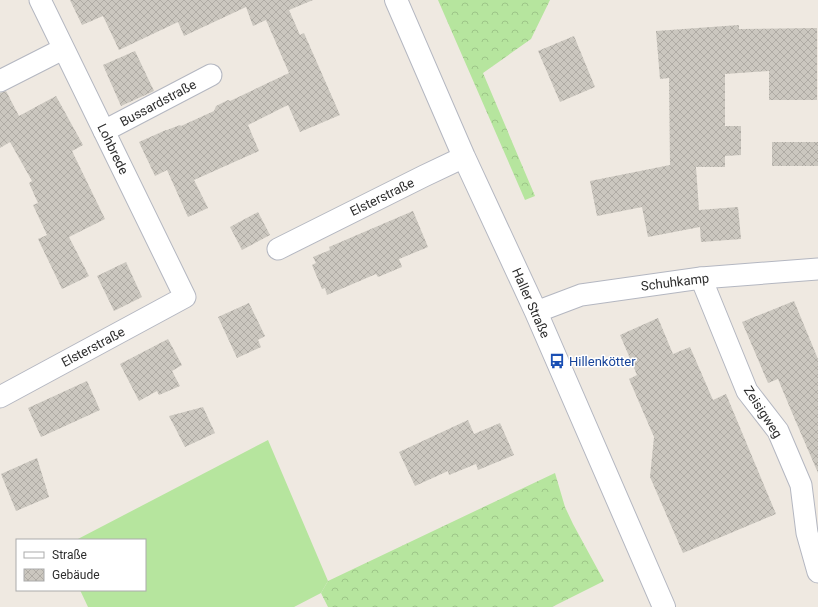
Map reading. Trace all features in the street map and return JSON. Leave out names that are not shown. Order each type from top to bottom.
[{"type":"main road","name":"Haller Straße","points":[[396,0],[464,157],[536,312],[664,607]]},
{"type":"street","name":"Lohbrede","points":[[40,0],[185,298]]},
{"type":"street","points":[[0,81],[63,49]]},
{"type":"street","name":"Bussardstraße","points":[[104,131],[211,75]]},
{"type":"street","name":"Elsterstraße","points":[[278,249],[464,157]]},
{"type":"street","name":"Schuhkamp","points":[[536,312],[581,295],[701,278],[818,269]]},
{"type":"street","name":"Zeisigweg","points":[[701,278],[747,391],[778,431],[801,484],[806,533],[818,572]]},
{"type":"street","name":"Elsterstraße","points":[[0,397],[185,298]]},
{"type":"green space","points":[[438,0],[550,0],[531,39],[483,73],[535,196],[525,200]]},
{"type":"green space","points":[[268,440],[328,581],[321,593],[294,607],[88,607],[80,591],[146,591],[146,539],[78,539]]},
{"type":"green space","points":[[555,473],[565,507],[604,581],[552,607],[328,607],[321,593],[328,581]]},
{"type":"building","points":[[70,0],[313,0],[289,10],[300,35],[304,33],[340,115],[300,132],[288,105],[248,125],[259,151],[194,180],[208,208],[188,217],[167,170],[155,176],[139,142],[166,130],[180,125],[181,126],[214,111],[216,106],[228,100],[230,101],[289,73],[266,20],[253,26],[246,7],[184,36],[178,22],[119,50],[103,16],[82,25]]},
{"type":"building","points":[[739,25],[739,29],[817,28],[817,100],[769,100],[769,71],[725,74],[725,126],[741,126],[741,155],[725,156],[725,167],[696,167],[699,210],[738,207],[741,239],[701,242],[700,227],[648,237],[642,207],[597,216],[590,181],[670,165],[669,78],[660,79],[656,31]]},
{"type":"building","points":[[574,36],[595,87],[560,102],[538,51]]},
{"type":"building","points":[[135,51],[154,91],[121,106],[103,65]]},
{"type":"building","points":[[6,91],[19,116],[56,96],[83,145],[72,151],[105,219],[69,237],[89,276],[62,289],[38,239],[47,235],[33,205],[38,203],[29,183],[32,181],[10,142],[0,148],[0,93]]},
{"type":"building","points":[[772,142],[818,142],[818,166],[772,166]]},
{"type":"building","points":[[413,211],[428,247],[399,259],[402,267],[378,277],[376,274],[327,295],[325,288],[322,289],[312,265],[316,263],[313,257],[330,250],[329,247]]},
{"type":"building","points":[[258,212],[270,235],[242,250],[230,227]]},
{"type":"building","points":[[126,262],[142,297],[114,311],[97,276]]},
{"type":"building","points":[[794,301],[818,359],[818,473],[778,379],[768,383],[742,322]]},
{"type":"building","points":[[249,303],[265,336],[258,340],[261,347],[237,358],[218,317]]},
{"type":"building","points":[[658,318],[673,354],[690,347],[713,400],[726,394],[776,514],[683,553],[650,477],[654,437],[629,379],[637,375],[620,335]]},
{"type":"building","points":[[168,339],[182,365],[172,371],[180,386],[159,395],[157,391],[139,401],[120,364]]},
{"type":"building","points":[[87,381],[100,410],[41,437],[28,408]]},
{"type":"building","points":[[203,407],[215,433],[185,447],[169,416]]},
{"type":"building","points":[[468,420],[474,434],[500,423],[514,455],[478,470],[476,464],[449,475],[448,471],[415,486],[399,452]]},
{"type":"building","points":[[37,458],[49,497],[16,511],[1,474]]},
{"type":"place","name":"Hillenkötter","points":[[557,361]]}]
